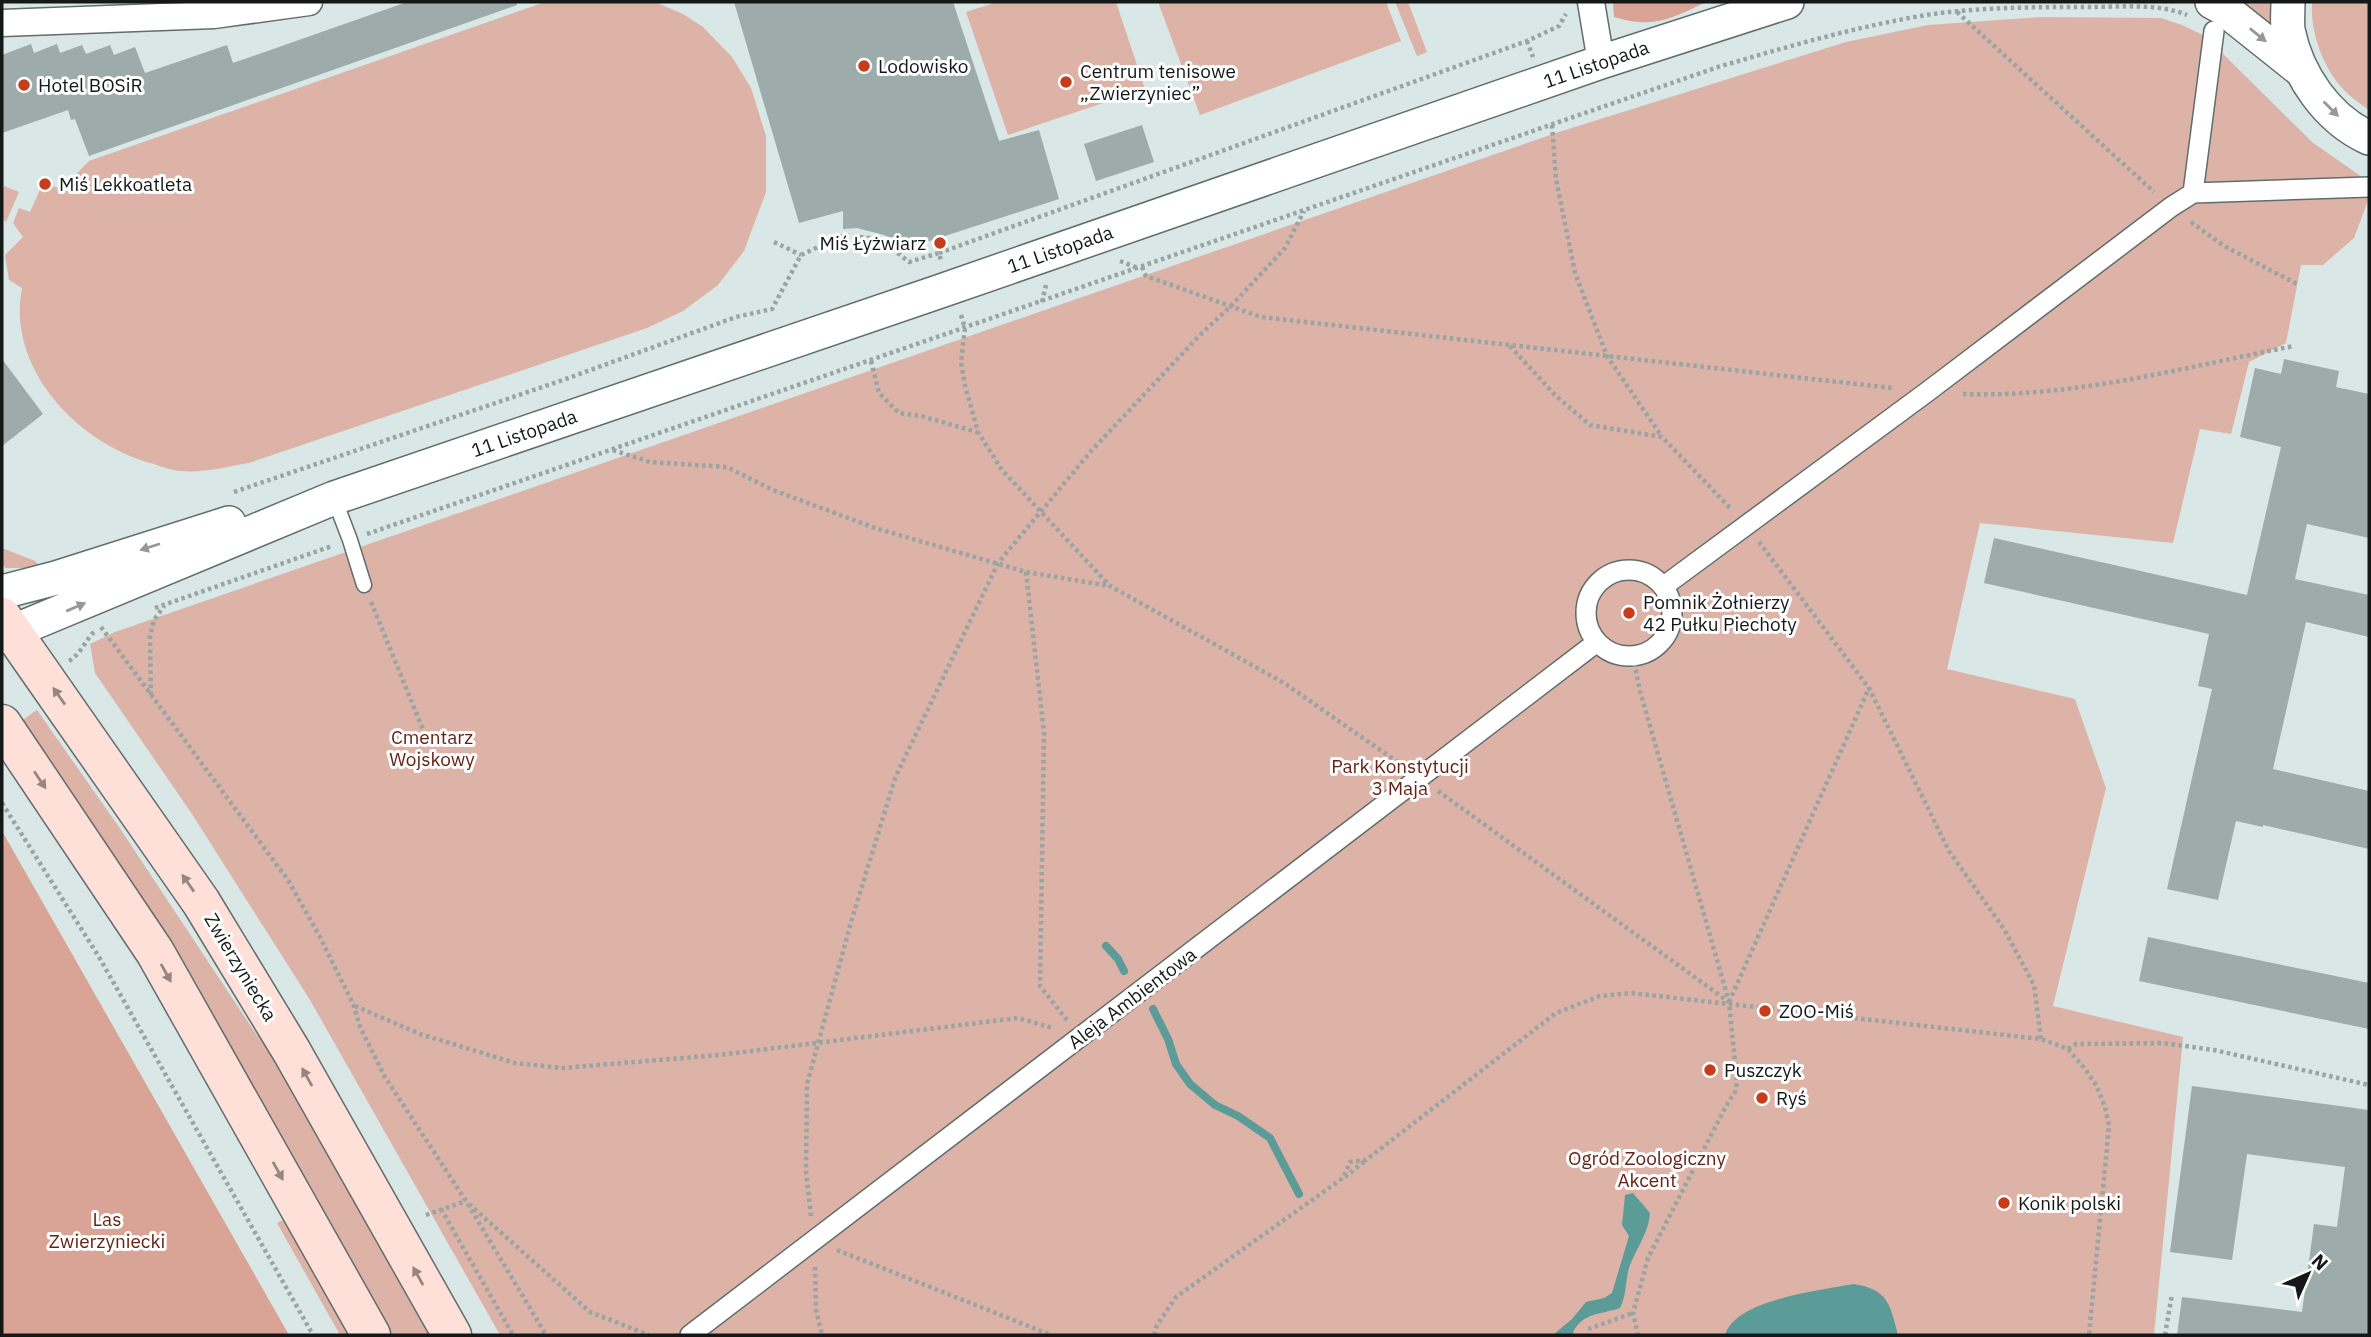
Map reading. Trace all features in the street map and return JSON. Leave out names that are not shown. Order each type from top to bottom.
[{"type":"main road","name":"Zwierzyniecka","points":[[5,629],[201,902],[292,1052],[452,1335]]},
{"type":"main road","points":[[2,724],[155,952],[371,1335]]},
{"type":"street","points":[[2,23],[309,2]]},
{"type":"street","name":"11 Listopada","points":[[5,629],[334,498],[1601,62],[1787,2]]},
{"type":"street","points":[[2288,2],[2288,29],[2302,71],[2317,96],[2338,117],[2369,138]]},
{"type":"street","points":[[1579,5],[1601,62]]},
{"type":"street","points":[[2193,193],[2213,16],[2223,8],[2302,71]]},
{"type":"street","points":[[1664,586],[2193,193],[2369,187]]},
{"type":"street","name":"11 Listopada","points":[[2,592],[56,578],[215,526],[334,498]]},
{"type":"street","points":[[1626,569],[1637,569],[1664,586],[1673,607],[1670,630],[1655,648],[1645,654],[1633,656],[1614,654],[1597,642],[1587,624],[1587,602],[1591,592],[1605,576],[1626,569]]},
{"type":"street","name":"Aleja Ambientowa","points":[[690,1335],[1597,642]]},
{"type":"lane","points":[[334,498],[364,585]]},
{"type":"path","points":[[223,496],[563,380],[736,317],[772,309],[801,255],[844,235],[869,238],[889,246],[909,262],[939,253],[1527,41],[1559,26],[1565,15],[1579,5]]},
{"type":"path","points":[[150,696],[150,636],[153,620],[166,604],[1718,67],[1842,32],[1926,15],[2039,7],[2165,9]]},
{"type":"path","points":[[1957,12],[2171,207],[2224,246],[2299,285]]},
{"type":"path","points":[[1552,125],[1556,178],[1575,273],[1607,356],[1662,438],[1746,525],[1869,688],[1950,851],[2004,929],[2034,985],[2041,1039]]},
{"type":"path","points":[[822,1335],[817,1310],[814,1241],[806,1171],[807,1084],[852,919],[895,778],[998,563],[1092,450],[1284,248],[1304,211]]},
{"type":"path","points":[[774,242],[801,255]]},
{"type":"path","points":[[939,253],[965,328],[961,362],[978,432],[1002,470],[1110,586],[1284,683],[1420,777],[1729,1002]]},
{"type":"path","points":[[1116,259],[1140,268],[1146,276],[1261,317],[1927,392],[1998,395],[2098,386],[2294,346]]},
{"type":"path","points":[[1510,345],[1556,396],[1590,425],[1662,438]]},
{"type":"path","points":[[871,361],[879,393],[899,412],[978,432]]},
{"type":"path","points":[[612,449],[650,462],[727,467],[773,490],[875,528],[1026,572],[1110,586]]},
{"type":"path","points":[[1026,572],[1044,733],[1040,986],[1081,1037]]},
{"type":"path","points":[[364,585],[424,732]]},
{"type":"path","points":[[77,656],[90,636],[101,627],[288,880],[354,1006],[360,1027],[385,1077],[466,1201],[546,1335]]},
{"type":"path","points":[[1633,656],[1640,691],[1729,1002],[1737,1082],[1735,1092],[1648,1258],[1633,1313],[1638,1335]]},
{"type":"path","points":[[1729,1002],[1869,688]]},
{"type":"path","points":[[2,803],[99,957],[313,1335]]},
{"type":"path","points":[[1154,1335],[1157,1325],[1177,1297],[1343,1178],[1556,1013],[1601,996],[1631,993],[2041,1039],[2068,1049],[2096,1085],[2109,1126],[2089,1335]]},
{"type":"path","points":[[354,1006],[420,1034],[515,1062],[562,1068],[719,1055],[1018,1018],[1081,1037]]},
{"type":"path","points":[[2068,1049],[2076,1044],[2163,1043],[2214,1050],[2369,1085]]},
{"type":"path","points":[[1343,1178],[1350,1162],[1366,1160]]},
{"type":"path","points":[[426,1215],[466,1201]]},
{"type":"path","points":[[466,1201],[590,1312],[649,1335]]},
{"type":"path","points":[[441,1209],[513,1335]]},
{"type":"path","points":[[814,1241],[1051,1335]]},
{"type":"path","points":[[2165,1335],[2172,1294]]},
{"type":"path","points":[[1588,1329],[1633,1313]]},
{"type":"green space","points":[[545,2],[655,2],[683,14],[703,27],[732,57],[751,88],[766,136],[766,192],[744,251],[718,285],[683,311],[647,328],[249,463],[223,468],[177,471],[126,454],[75,422],[54,400],[37,375],[25,347],[20,318],[22,288],[9,280],[5,255],[23,237],[13,223],[19,208],[30,212],[43,183],[62,189],[89,161]]},
{"type":"green space","points":[[997,2],[1116,2],[1145,89],[1008,135],[966,12]]},
{"type":"green space","points":[[1158,2],[1386,2],[1401,41],[1200,115]]},
{"type":"green space","points":[[1395,2],[1408,2],[1427,52],[1417,56]]},
{"type":"green space","points":[[1613,2],[1706,2],[1672,17],[1640,22],[1614,17]]},
{"type":"green space","points":[[2241,2],[2271,2],[2270,23]]},
{"type":"green space","points":[[2312,2],[2369,2],[2369,110],[2346,92],[2329,70],[2313,25]]},
{"type":"green space","name":"Park Konstytucji 3 Maja","points":[[2041,17],[2161,18],[2205,36],[2312,142],[2369,182],[2369,198],[2354,238],[2323,265],[2301,265],[2286,343],[2249,362],[2231,434],[2200,429],[2173,543],[1980,523],[1947,669],[2075,699],[2106,788],[2053,1006],[2183,1037],[2154,1335],[500,1335],[310,1000],[192,814],[95,673],[90,644],[115,632],[1559,132],[1846,42],[1928,25]]},
{"type":"green space","points":[[4,186],[19,192],[6,222],[2,218]]},
{"type":"green space","points":[[2,548],[35,561],[42,568],[6,568],[2,565]]},
{"type":"green space","points":[[37,710],[290,1081],[435,1335],[391,1335],[243,1075],[21,721]]},
{"type":"green space","name":"Las Zwierzyniecki","points":[[2,831],[289,1335],[2,1335]]},
{"type":"green space","points":[[287,1218],[354,1335],[340,1335],[277,1223]]},
{"type":"water","points":[[1633,1193],[1650,1213],[1645,1233],[1630,1265],[1620,1308],[1587,1317],[1577,1326],[1574,1335],[1553,1335],[1572,1319],[1586,1302],[1604,1298],[1612,1293],[1629,1236],[1622,1225],[1625,1195]]},
{"type":"water","points":[[1853,1284],[1865,1286],[1881,1294],[1893,1315],[1898,1335],[1725,1335],[1732,1323],[1761,1305]]},
{"type":"building","points":[[407,2],[516,2],[517,5],[89,156],[75,119],[71,120],[68,110],[2,133],[2,55],[31,44],[34,53],[57,44],[60,53],[82,45],[86,54],[110,45],[114,55],[135,47],[145,73],[227,45],[233,63]]},
{"type":"building","name":"Lodowisko","points":[[734,2],[953,2],[999,141],[1039,130],[1059,199],[902,250],[900,242],[884,235],[857,228],[843,229],[843,211],[799,223]]},
{"type":"building","points":[[1142,125],[1154,162],[1096,181],[1084,144]]},
{"type":"building","points":[[2,359],[43,414],[2,446]]},
{"type":"building","points":[[2284,359],[2339,371],[2336,387],[2369,394],[2369,538],[2307,524],[2295,579],[2369,595],[2369,637],[2306,622],[2273,769],[2369,791],[2369,849],[2236,821],[2218,900],[2167,889],[2212,689],[2198,686],[2209,634],[1984,583],[1994,538],[2247,595],[2281,447],[2240,437],[2255,368],[2281,374]]},
{"type":"building","points":[[2148,937],[2369,983],[2369,1029],[2139,981]]},
{"type":"building","points":[[2192,1086],[2369,1110],[2369,1335],[2177,1335],[2182,1297],[2302,1312],[2314,1224],[2337,1227],[2345,1167],[2247,1154],[2232,1260],[2170,1252]]},
{"type":"waterway","points":[[1106,946],[1118,959],[1124,971]]},
{"type":"waterway","points":[[1153,1009],[1168,1039],[1176,1064],[1190,1084],[1215,1105],[1238,1116],[1270,1138],[1299,1194]]},
{"type":"place","name":"Lodowisko","points":[[864,66]]},
{"type":"place","name":"Centrum tenisowe „Zwierzyniec”","points":[[1066,82]]},
{"type":"place","name":"Hotel BOSiR","points":[[24,85]]},
{"type":"place","name":"Miś Lekkoatleta","points":[[45,184]]},
{"type":"place","name":"Miś Łyżwiarz","points":[[940,243]]},
{"type":"place","name":"Pomnik Żołnierzy 42 Pułku Piechoty","points":[[1629,613]]},
{"type":"place","name":"ZOO-Miś","points":[[1765,1011]]},
{"type":"place","name":"Puszczyk","points":[[1710,1070]]},
{"type":"place","name":"Ryś","points":[[1762,1098]]},
{"type":"place","name":"Konik polski","points":[[2004,1203]]},
{"type":"park label","name":"Cmentarz Wojskowy","points":[[432,748]]},
{"type":"park label","name":"Ogród Zoologiczny Akcent","points":[[1647,1169]]}]
